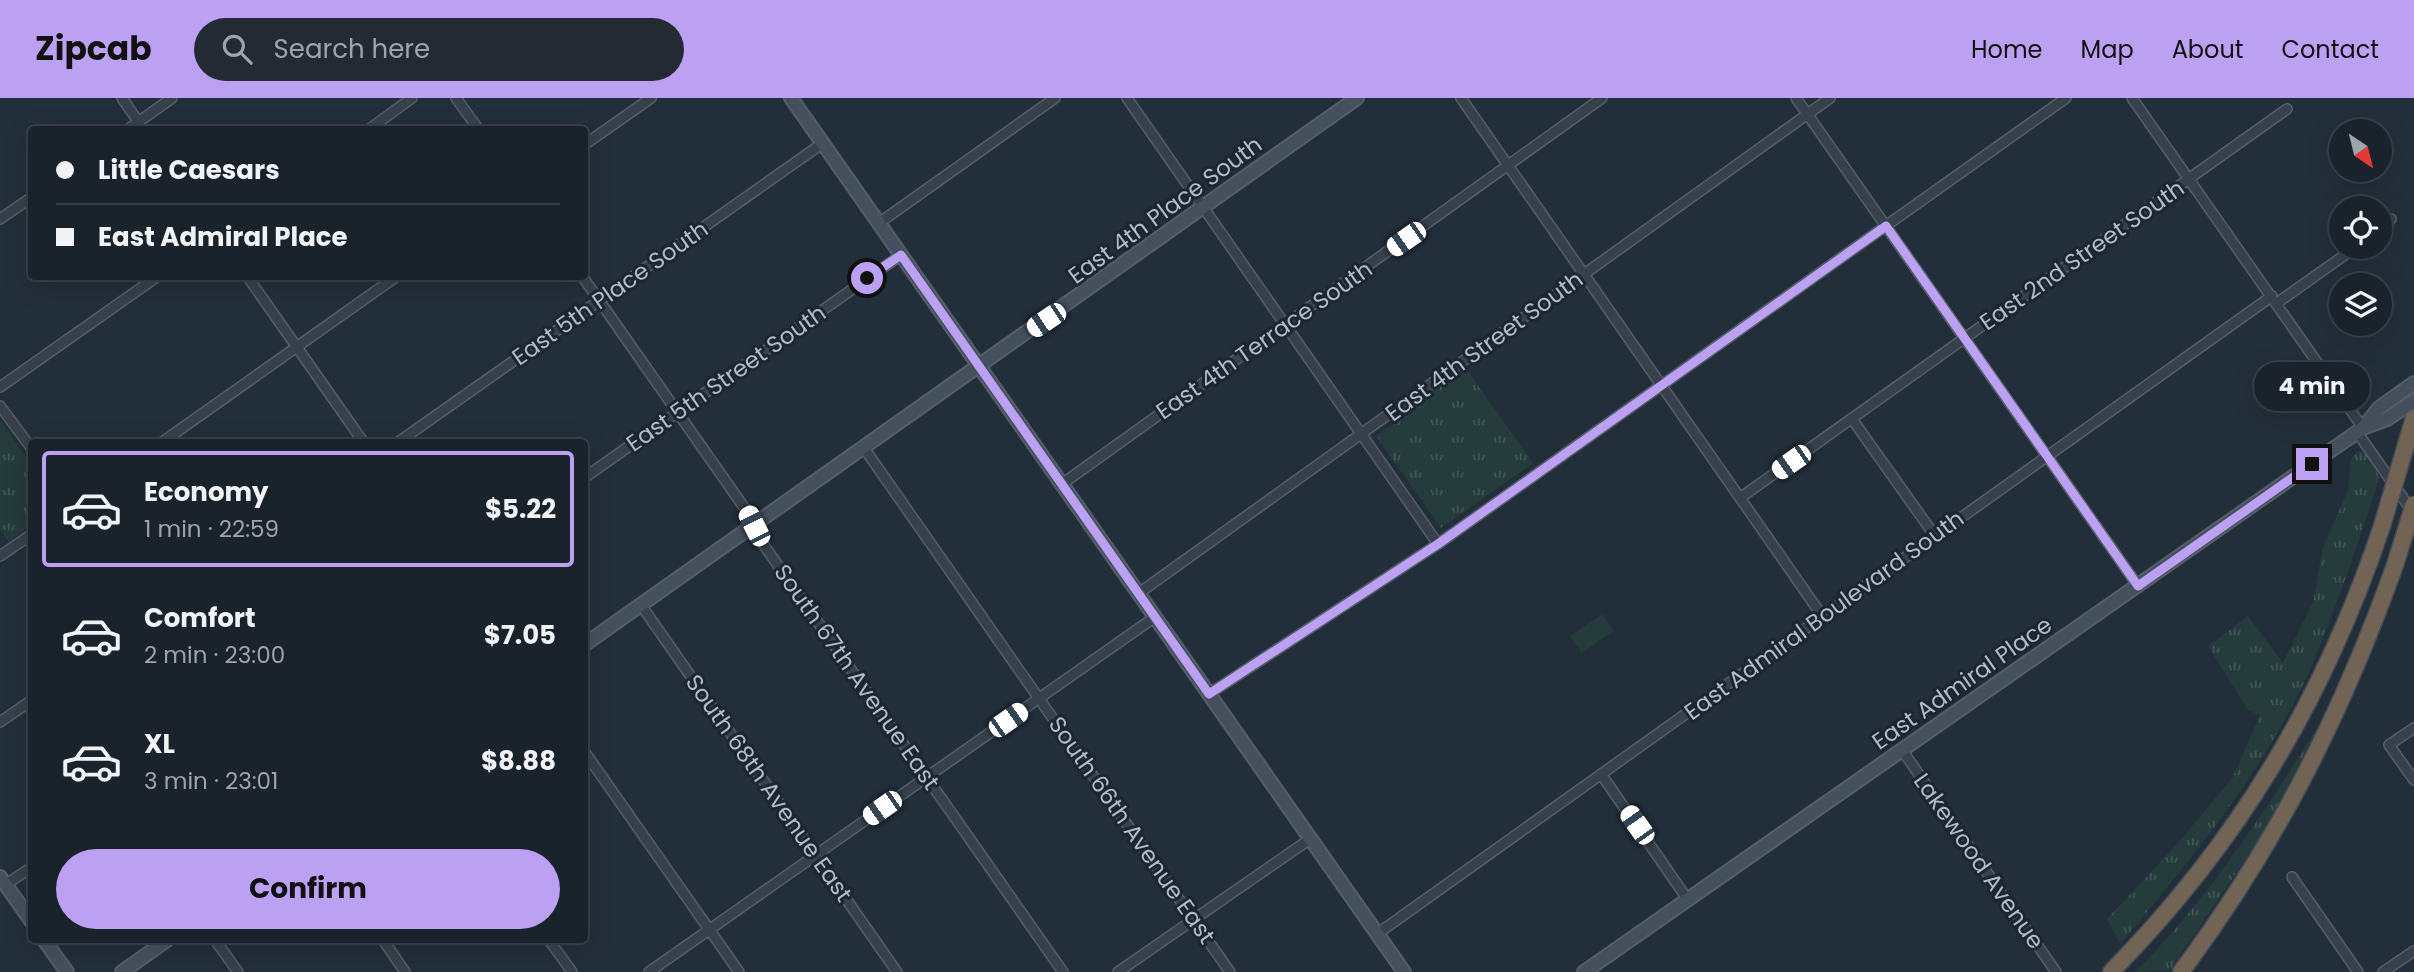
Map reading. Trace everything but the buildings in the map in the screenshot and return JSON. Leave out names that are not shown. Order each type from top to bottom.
[{"type":"highway","points":[[2112,972],[2182,897],[2262,786],[2324,674],[2382,526],[2414,418]]},
{"type":"highway","points":[[2181,972],[2238,892],[2292,802],[2360,657],[2395,565],[2414,504]]},
{"type":"main road","points":[[791,98],[1404,972]]},
{"type":"main road","name":"East 4th Place South","points":[[588,642],[1357,98]]},
{"type":"main road","points":[[2360,430],[2379,408],[2414,383]]},
{"type":"main road","points":[[2360,430],[2388,419],[2414,401]]},
{"type":"main road","name":"East Admiral Place","points":[[1584,972],[2360,430]]},
{"type":"main road","points":[[3,881],[28,916]]},
{"type":"main road","points":[[46,943],[67,972]]},
{"type":"main road","points":[[122,972],[163,943]]},
{"type":"street","points":[[122,98],[142,125],[172,98]]},
{"type":"street","points":[[374,126],[412,98]]},
{"type":"street","points":[[456,98],[476,126]]},
{"type":"street","points":[[588,142],[651,98]]},
{"type":"street","points":[[879,223],[1055,98]]},
{"type":"street","points":[[1127,98],[1438,544]]},
{"type":"street","points":[[1461,98],[1823,617]]},
{"type":"street","name":"East 4th Terrace South","points":[[1062,484],[1602,98]]},
{"type":"street","points":[[1796,98],[2138,586]]},
{"type":"street","name":"East 4th Street South","points":[[1139,593],[1830,98]]},
{"type":"street","points":[[1209,694],[1438,544],[2066,98]]},
{"type":"street","points":[[2132,98],[2274,300],[2414,514]]},
{"type":"street","name":"East 2nd Street South","points":[[1740,498],[2287,109]]},
{"type":"street","name":"East 5th Place South","points":[[403,439],[823,143]]},
{"type":"street","points":[[0,219],[28,200]]},
{"type":"street","name":"East 5th Street South","points":[[588,475],[901,255]]},
{"type":"street","name":"East Admiral Boulevard South","points":[[1377,934],[2046,457],[2337,259]]},
{"type":"street","points":[[0,387],[152,280]]},
{"type":"street","points":[[250,280],[361,439]]},
{"type":"street","points":[[167,439],[391,280]]},
{"type":"street","name":"South 67th Avenue East","points":[[585,280],[1063,972]]},
{"type":"street","points":[[0,405],[28,444]]},
{"type":"street","points":[[1852,419],[1935,536]]},
{"type":"street","name":"South 66th Avenue East","points":[[864,448],[1230,972]]},
{"type":"street","points":[[0,556],[28,537]]},
{"type":"street","name":"South 68th Avenue East","points":[[641,605],[897,972]]},
{"type":"street","points":[[649,972],[1155,617]]},
{"type":"street","points":[[0,722],[28,703]]},
{"type":"street","points":[[2414,728],[2389,745],[2414,780]]},
{"type":"street","name":"Lakewood Avenue","points":[[1902,750],[2056,972]]},
{"type":"street","points":[[588,757],[739,972]]},
{"type":"street","points":[[1601,774],[1688,900]]},
{"type":"street","points":[[1118,972],[1310,839]]},
{"type":"street","points":[[3,881],[28,869]]},
{"type":"street","points":[[2291,877],[2358,972]]},
{"type":"street","points":[[217,943],[238,972]]},
{"type":"street","points":[[385,943],[405,972]]},
{"type":"street","points":[[552,943],[572,972]]},
{"type":"street","points":[[2383,972],[2414,951]]},
{"type":"green space","points":[[1465,367],[1533,463],[1441,528],[1376,436],[1399,420],[1396,416]]},
{"type":"green space","points":[[0,420],[28,460],[28,527],[9,542],[0,530]]},
{"type":"green space","points":[[2359,450],[2373,462],[2379,480],[2330,620],[2294,703],[2226,811],[2120,944],[2107,919],[2177,844],[2233,777],[2260,715],[2248,710],[2208,646],[2248,616],[2283,663],[2313,602],[2323,547],[2348,490],[2351,458]]},
{"type":"green space","points":[[1602,614],[1614,631],[1582,653],[1570,636]]},
{"type":"green space","points":[[2319,725],[2268,826],[2170,970],[2135,972],[2211,885]]},
{"type":"route","points":[[867,278],[901,255],[1209,694],[1266,654],[1438,544],[1886,226],[2138,586],[2312,464]]}]
